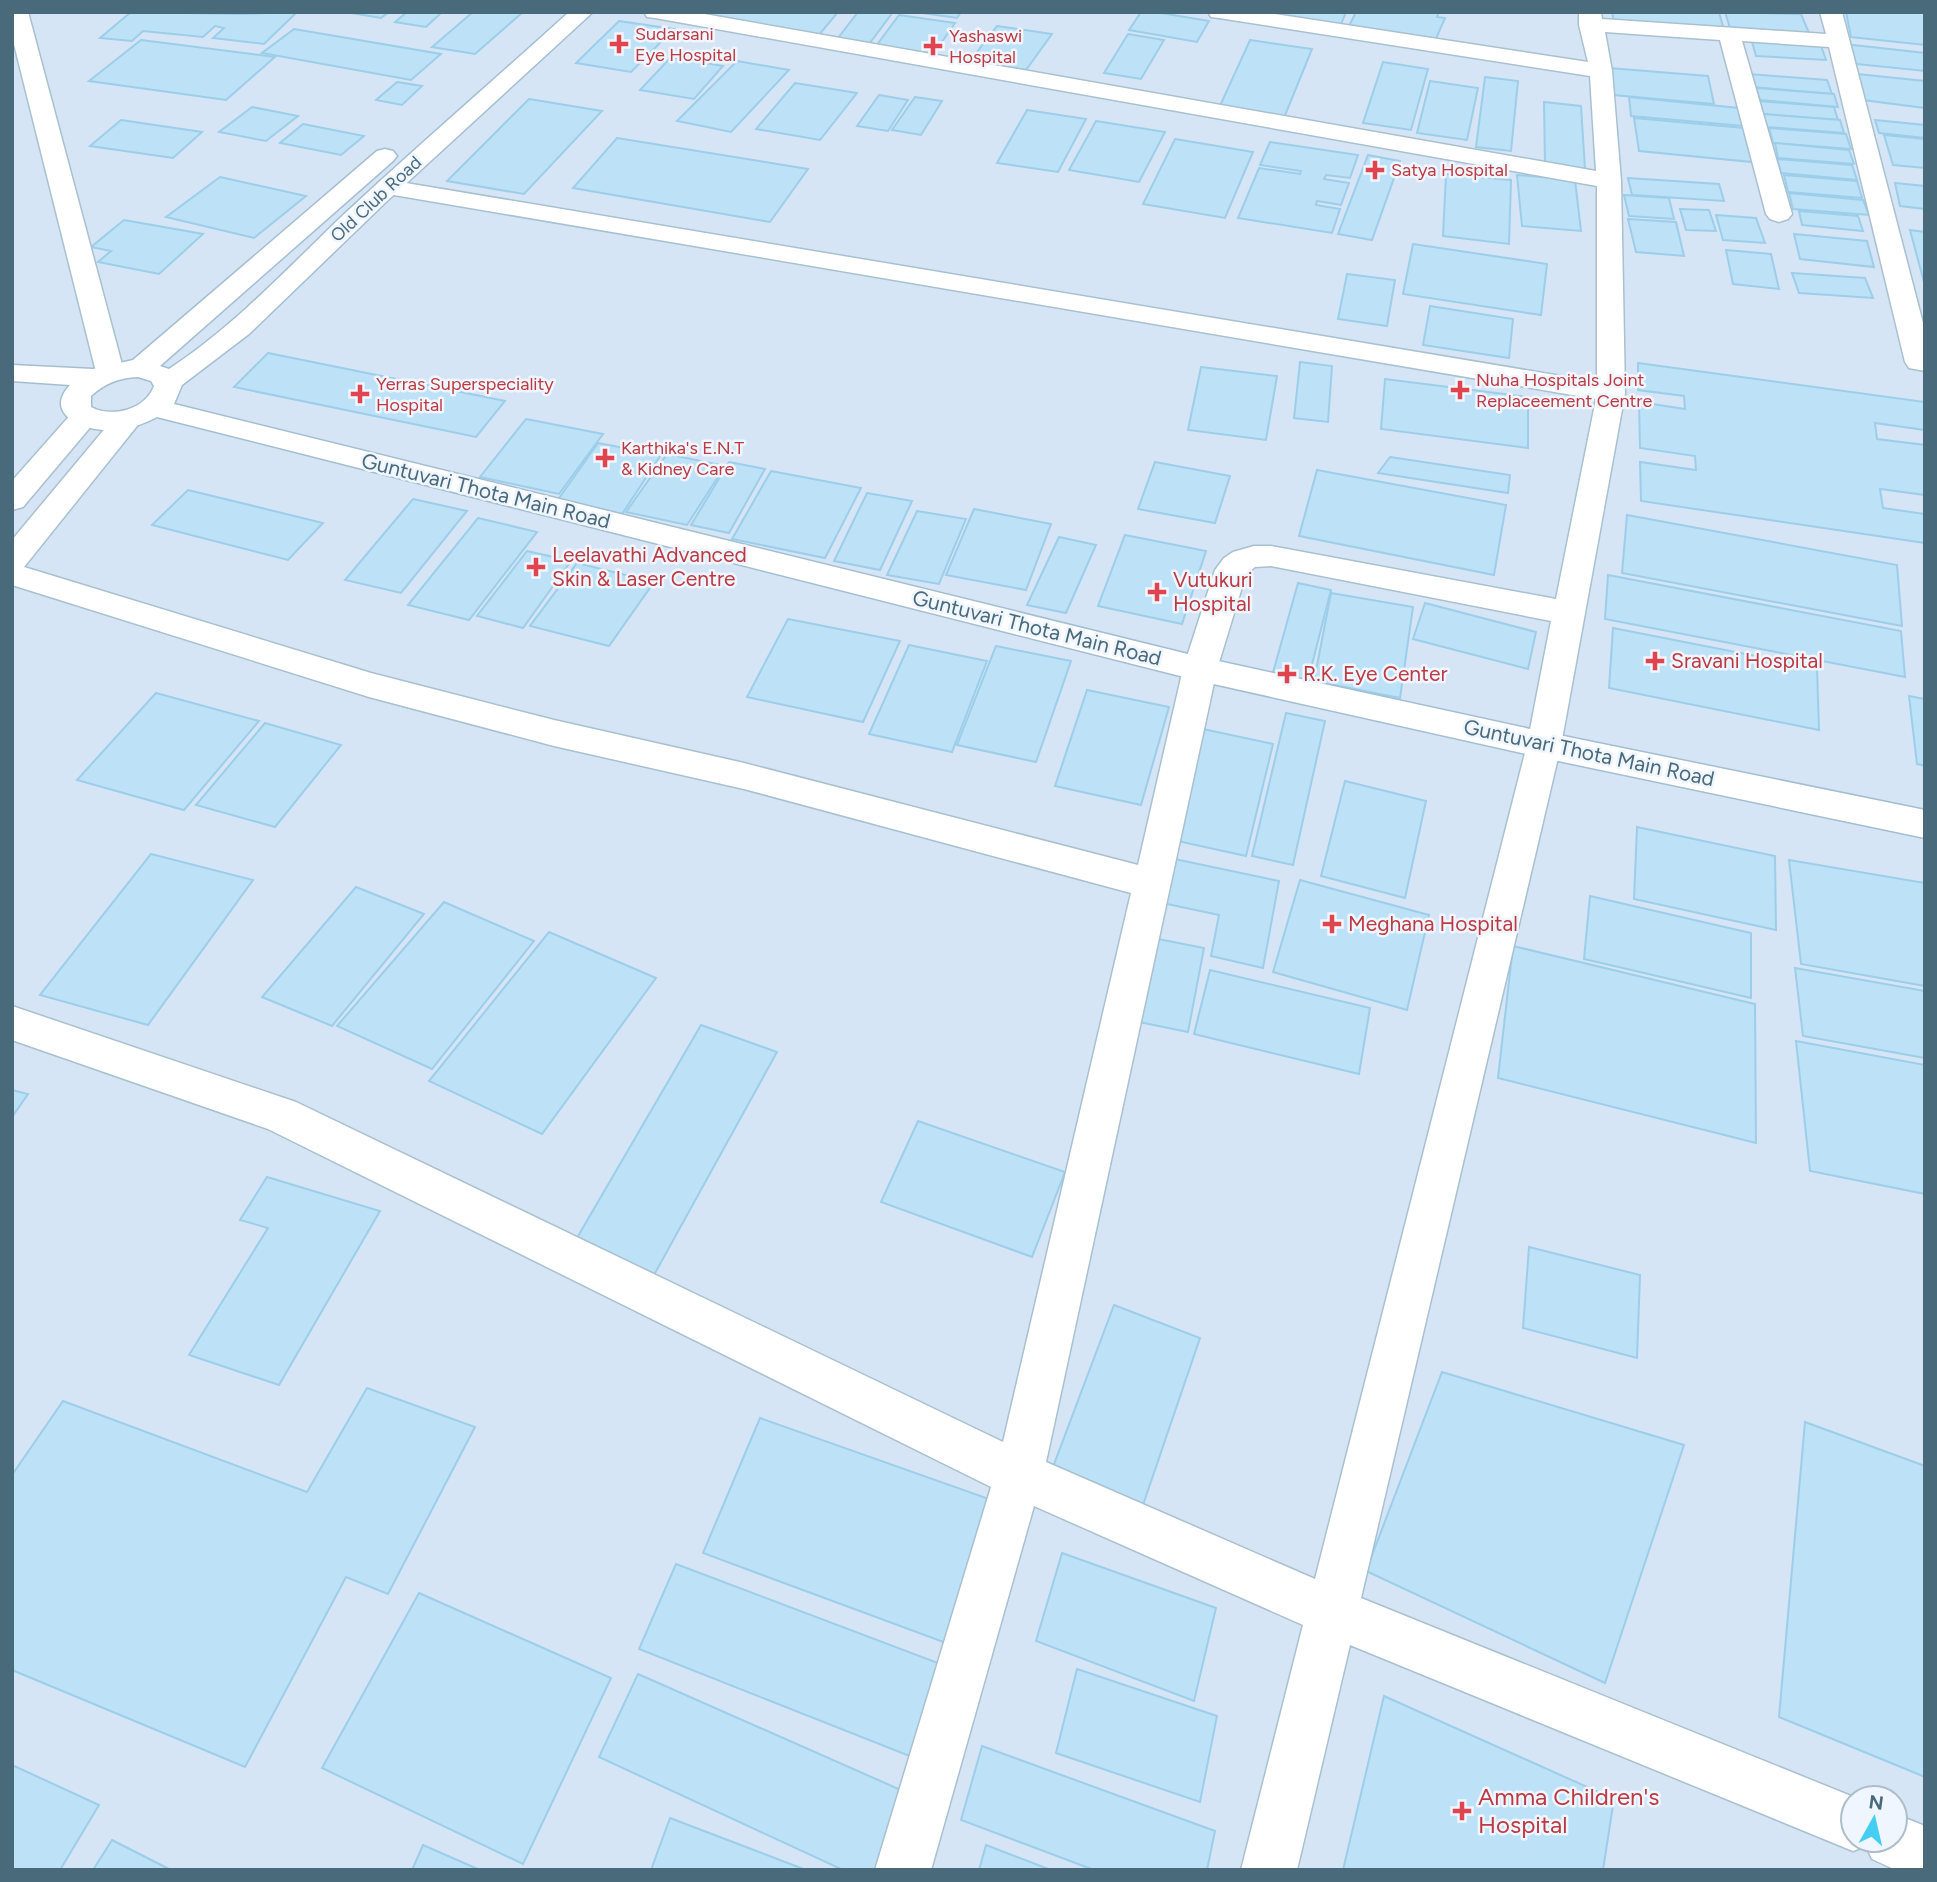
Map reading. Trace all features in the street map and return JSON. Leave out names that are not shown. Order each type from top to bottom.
[{"type":"street","points":[[17,12],[103,375]]},
{"type":"street","points":[[446,103],[550,12]]},
{"type":"street","name":"Old Club Road","points":[[12,561],[150,403],[230,337],[388,187],[582,12]]},
{"type":"street","points":[[655,12],[1609,181]]},
{"type":"street","points":[[1219,12],[1601,71]]},
{"type":"street","points":[[1831,12],[1919,362],[1925,363]]},
{"type":"street","points":[[1269,1870],[1544,744],[1611,393],[1609,181],[1601,71],[1590,19],[1729,34],[1838,41]]},
{"type":"street","points":[[1729,34],[1779,214]]},
{"type":"street","name":"Old Club Road","points":[[141,368],[404,140]]},
{"type":"street","points":[[388,187],[1611,393]]},
{"type":"street","points":[[12,373],[103,375],[141,368],[163,375],[150,403],[110,422],[79,410],[12,399]]},
{"type":"street","points":[[12,500],[79,410],[77,394],[103,375]]},
{"type":"street","name":"Guntuvari Thota Main Road","points":[[150,403],[1200,669],[1925,824]]},
{"type":"street","points":[[903,1870],[1019,1475],[1200,669],[1231,570],[1238,561],[1250,556],[1270,556],[1569,613]]},
{"type":"street","points":[[12,574],[369,685],[554,733],[744,776],[1151,883]]},
{"type":"street","points":[[12,1023],[281,1115],[1019,1475],[1332,1612],[1839,1818]]},
{"type":"shaded area","points":[[12,12],[1925,12],[1925,1870],[12,1870]]},
{"type":"building","points":[[131,12],[297,12],[264,44],[213,38],[224,28],[215,26],[203,37],[143,31],[132,41],[100,38]]},
{"type":"building","points":[[345,12],[389,12],[381,18]]},
{"type":"building","points":[[407,12],[442,12],[426,27],[395,22]]},
{"type":"building","points":[[473,12],[523,12],[475,54],[432,47]]},
{"type":"building","points":[[682,12],[838,12],[819,35]]},
{"type":"building","points":[[858,12],[893,12],[870,43],[838,38]]},
{"type":"building","points":[[915,12],[961,12],[957,18]]},
{"type":"building","points":[[1141,12],[1209,21],[1197,42],[1129,30]]},
{"type":"building","points":[[1273,12],[1346,12],[1340,27],[1271,17]]},
{"type":"building","points":[[1356,12],[1439,12],[1437,17],[1445,18],[1435,41],[1349,26]]},
{"type":"building","points":[[1612,12],[1719,12],[1724,30],[1614,22]]},
{"type":"building","points":[[1725,12],[1801,14],[1809,33],[1730,28]]},
{"type":"building","points":[[1846,12],[1925,12],[1925,45],[1851,37]]},
{"type":"building","points":[[899,15],[955,23],[933,55],[876,46]]},
{"type":"building","points":[[619,21],[674,29],[631,72],[576,63]]},
{"type":"building","points":[[997,26],[1052,34],[1026,70],[970,61]]},
{"type":"building","points":[[294,29],[441,54],[411,80],[262,53]]},
{"type":"building","points":[[1128,34],[1164,40],[1141,79],[1104,73]]},
{"type":"building","points":[[1751,38],[1820,43],[1826,60],[1756,56]]},
{"type":"building","points":[[141,40],[275,57],[226,100],[89,81]]},
{"type":"building","points":[[1250,40],[1312,49],[1284,118],[1219,108]]},
{"type":"building","points":[[1844,44],[1925,53],[1925,71],[1847,63]]},
{"type":"building","points":[[671,57],[723,66],[694,99],[640,90]]},
{"type":"building","points":[[737,61],[789,70],[731,132],[677,121]]},
{"type":"building","points":[[1383,62],[1428,69],[1411,130],[1363,123]]},
{"type":"building","points":[[1609,68],[1708,76],[1714,104],[1613,95]]},
{"type":"building","points":[[1749,74],[1827,80],[1832,94],[1752,87]]},
{"type":"building","points":[[1857,74],[1925,81],[1925,108],[1863,100]]},
{"type":"building","points":[[1485,77],[1518,81],[1511,151],[1476,147]]},
{"type":"building","points":[[1430,81],[1478,88],[1467,140],[1417,133]]},
{"type":"building","points":[[397,82],[422,86],[402,105],[376,100]]},
{"type":"building","points":[[795,83],[857,93],[820,140],[756,129]]},
{"type":"building","points":[[1756,88],[1834,94],[1838,107],[1760,100]]},
{"type":"building","points":[[879,95],[908,100],[888,131],[857,126]]},
{"type":"building","points":[[915,97],[942,101],[921,135],[892,130]]},
{"type":"building","points":[[1629,97],[1739,108],[1743,126],[1631,116]]},
{"type":"building","points":[[529,99],[602,111],[524,194],[447,181]]},
{"type":"building","points":[[1758,101],[1834,107],[1838,120],[1761,114]]},
{"type":"building","points":[[1544,102],[1581,106],[1585,169],[1545,165]]},
{"type":"building","points":[[252,107],[298,116],[266,141],[219,132]]},
{"type":"building","points":[[1027,110],[1086,119],[1058,172],[997,163]]},
{"type":"building","points":[[1763,114],[1840,120],[1844,133],[1767,127]]},
{"type":"building","points":[[1634,118],[1745,128],[1752,162],[1639,151]]},
{"type":"building","points":[[121,120],[202,132],[173,158],[90,146]]},
{"type":"building","points":[[1875,120],[1925,125],[1925,138],[1879,133]]},
{"type":"building","points":[[1096,121],[1165,132],[1139,182],[1069,170]]},
{"type":"building","points":[[303,124],[364,136],[341,155],[280,143]]},
{"type":"building","points":[[1769,128],[1846,134],[1851,149],[1773,143]]},
{"type":"building","points":[[1884,135],[1925,139],[1925,168],[1893,165]]},
{"type":"building","points":[[617,138],[808,169],[770,222],[573,188]]},
{"type":"building","points":[[1175,139],[1253,152],[1225,218],[1143,204]]},
{"type":"building","points":[[1270,142],[1358,155],[1350,178],[1326,175],[1324,179],[1349,183],[1341,205],[1317,201],[1316,205],[1340,209],[1332,233],[1238,218],[1259,168],[1300,174],[1301,171],[1260,165]]},
{"type":"building","points":[[1775,143],[1849,150],[1854,164],[1778,158]]},
{"type":"building","points":[[1368,155],[1400,161],[1372,240],[1338,234]]},
{"type":"building","points":[[1777,159],[1852,165],[1857,180],[1781,173]]},
{"type":"building","points":[[1446,174],[1511,180],[1509,244],[1443,236]]},
{"type":"building","points":[[1517,175],[1575,180],[1581,231],[1522,226]]},
{"type":"building","points":[[1784,175],[1857,181],[1862,198],[1788,192]]},
{"type":"building","points":[[220,177],[306,196],[254,238],[166,217]]},
{"type":"building","points":[[1628,178],[1719,184],[1724,201],[1632,195]]},
{"type":"building","points":[[1895,183],[1925,186],[1925,209],[1900,206]]},
{"type":"building","points":[[1789,193],[1863,200],[1869,215],[1793,209]]},
{"type":"building","points":[[1624,195],[1669,198],[1674,219],[1629,216]]},
{"type":"building","points":[[1680,209],[1709,210],[1716,231],[1686,230]]},
{"type":"building","points":[[1799,211],[1858,216],[1863,231],[1802,225]]},
{"type":"building","points":[[1716,215],[1756,218],[1765,243],[1723,240]]},
{"type":"building","points":[[1628,219],[1676,222],[1684,256],[1636,252]]},
{"type":"building","points":[[124,220],[203,234],[159,274],[98,262],[111,251],[91,247]]},
{"type":"building","points":[[1910,230],[1925,232],[1925,286]]},
{"type":"building","points":[[1794,234],[1867,241],[1874,267],[1800,259]]},
{"type":"building","points":[[1413,244],[1547,264],[1541,315],[1403,294]]},
{"type":"building","points":[[1726,250],[1771,254],[1779,289],[1733,284]]},
{"type":"building","points":[[1792,273],[1865,278],[1873,298],[1799,293]]},
{"type":"building","points":[[1347,274],[1395,280],[1387,326],[1338,319]]},
{"type":"building","points":[[1430,306],[1513,319],[1509,358],[1423,345]]},
{"type":"building","points":[[268,353],[505,401],[476,437],[234,387]]},
{"type":"building","points":[[1300,362],[1332,366],[1328,422],[1294,418]]},
{"type":"building","points":[[1638,363],[1925,402],[1925,430],[1875,423],[1877,439],[1925,445],[1925,495],[1880,489],[1883,508],[1925,514],[1925,543],[1641,501],[1640,462],[1696,470],[1695,456],[1640,448],[1639,402],[1685,409],[1684,396],[1638,390]]},
{"type":"building","points":[[1201,367],[1277,376],[1266,440],[1188,430]]},
{"type":"building","points":[[1385,379],[1528,397],[1528,448],[1381,429]]},
{"type":"building","points":[[526,419],[603,434],[559,494],[480,477]]},
{"type":"building","points":[[598,443],[661,455],[622,514],[557,501]]},
{"type":"building","points":[[667,454],[725,466],[687,525],[626,512]]},
{"type":"building","points":[[1390,457],[1510,475],[1508,493],[1378,473]]},
{"type":"building","points":[[729,462],[765,469],[729,533],[691,525]]},
{"type":"building","points":[[1155,462],[1230,476],[1215,523],[1138,509]]},
{"type":"building","points":[[1317,470],[1506,505],[1494,575],[1299,536]]},
{"type":"building","points":[[771,471],[861,488],[825,558],[732,539]]},
{"type":"building","points":[[188,490],[323,523],[288,560],[152,525]]},
{"type":"building","points":[[867,493],[912,501],[880,570],[834,561]]},
{"type":"building","points":[[413,499],[467,511],[401,593],[345,580]]},
{"type":"building","points":[[974,509],[1051,524],[1026,590],[946,575]]},
{"type":"building","points":[[917,511],[966,519],[939,584],[887,575]]},
{"type":"building","points":[[1627,515],[1897,565],[1902,626],[1622,573]]},
{"type":"building","points":[[478,518],[537,532],[469,620],[408,605]]},
{"type":"building","points":[[1125,535],[1206,551],[1182,624],[1098,606]]},
{"type":"building","points":[[1059,537],[1096,545],[1066,613],[1027,605]]},
{"type":"building","points":[[527,551],[571,561],[523,628],[477,616]]},
{"type":"building","points":[[577,563],[654,582],[609,646],[530,626]]},
{"type":"building","points":[[1608,575],[1901,631],[1905,677],[1605,619]]},
{"type":"building","points":[[1298,583],[1331,590],[1307,684],[1272,676]]},
{"type":"building","points":[[1331,593],[1413,607],[1400,698],[1314,681]]},
{"type":"building","points":[[1425,603],[1536,632],[1528,669],[1413,639]]},
{"type":"building","points":[[788,619],[900,641],[863,722],[747,697]]},
{"type":"building","points":[[1613,628],[1817,668],[1819,730],[1609,688]]},
{"type":"building","points":[[909,645],[987,661],[952,752],[869,734]]},
{"type":"building","points":[[996,646],[1071,661],[1036,762],[957,745]]},
{"type":"building","points":[[1087,690],[1169,707],[1141,805],[1055,786]]},
{"type":"building","points":[[156,693],[259,721],[184,810],[77,780]]},
{"type":"building","points":[[1909,696],[1925,699],[1925,766],[1917,764]]},
{"type":"building","points":[[1286,713],[1325,721],[1293,865],[1252,856]]},
{"type":"building","points":[[265,723],[341,745],[275,827],[196,805]]},
{"type":"building","points":[[1203,729],[1273,744],[1246,856],[1173,840]]},
{"type":"building","points":[[1345,781],[1426,801],[1405,898],[1321,876]]},
{"type":"building","points":[[1637,827],[1775,856],[1776,930],[1634,899]]},
{"type":"building","points":[[151,854],[253,880],[148,1025],[40,995]]},
{"type":"building","points":[[1165,857],[1279,881],[1263,968],[1211,956],[1219,915],[1153,901]]},
{"type":"building","points":[[1789,860],[1925,883],[1925,986],[1801,964]]},
{"type":"building","name":"Meghana Hospital","points":[[1300,880],[1429,915],[1407,1010],[1273,972]]},
{"type":"building","points":[[356,887],[424,914],[332,1026],[262,997]]},
{"type":"building","points":[[1590,896],[1751,933],[1751,998],[1584,959]]},
{"type":"building","points":[[444,902],[534,941],[432,1069],[337,1026]]},
{"type":"building","points":[[549,932],[656,978],[542,1134],[429,1081]]},
{"type":"building","points":[[1153,938],[1204,948],[1188,1032],[1134,1021]]},
{"type":"building","points":[[1513,946],[1755,1004],[1756,1143],[1498,1078]]},
{"type":"building","points":[[1795,968],[1925,991],[1925,1058],[1803,1036]]},
{"type":"building","points":[[1210,970],[1370,1008],[1359,1074],[1194,1034]]},
{"type":"building","points":[[701,1025],[777,1052],[654,1275],[574,1243]]},
{"type":"building","points":[[1796,1041],[1925,1065],[1925,1194],[1810,1171]]},
{"type":"building","points":[[12,1090],[28,1094],[12,1117]]},
{"type":"building","points":[[918,1121],[1065,1172],[1032,1257],[881,1202]]},
{"type":"building","points":[[267,1177],[380,1211],[279,1385],[189,1355],[268,1228],[240,1220]]},
{"type":"building","points":[[1529,1247],[1640,1275],[1637,1358],[1523,1328]]},
{"type":"building","points":[[1114,1305],[1200,1338],[1143,1505],[1053,1467]]},
{"type":"building","points":[[1442,1372],[1684,1445],[1605,1683],[1366,1571]]},
{"type":"building","points":[[367,1388],[475,1427],[388,1594],[346,1577],[245,1767],[12,1670],[12,1475],[63,1401],[307,1492]]},
{"type":"building","points":[[760,1418],[992,1500],[946,1643],[703,1553]]},
{"type":"building","points":[[1805,1422],[1925,1466],[1925,1777],[1779,1717]]},
{"type":"building","points":[[1062,1553],[1216,1608],[1194,1701],[1036,1641]]},
{"type":"building","points":[[676,1564],[946,1666],[917,1759],[639,1649]]},
{"type":"building","points":[[419,1593],[611,1678],[523,1864],[322,1768]]},
{"type":"building","points":[[1077,1669],[1217,1716],[1200,1802],[1056,1753]]},
{"type":"building","points":[[638,1674],[910,1794],[884,1870],[843,1870],[599,1757]]},
{"type":"building","points":[[1384,1696],[1614,1799],[1603,1870],[1343,1870]]},
{"type":"building","points":[[982,1746],[1215,1831],[1207,1870],[1094,1870],[961,1820]]},
{"type":"building","points":[[12,1765],[99,1805],[60,1870],[12,1870]]},
{"type":"building","points":[[670,1818],[806,1870],[651,1870]]},
{"type":"building","points":[[112,1840],[171,1870],[93,1870]]},
{"type":"building","points":[[423,1845],[480,1870],[412,1870]]},
{"type":"building","points":[[986,1845],[1051,1870],[979,1870]]},
{"type":"place","name":"Sudarsani Eye Hospital","points":[[619,44]]},
{"type":"place","name":"Yashaswi Hospital","points":[[933,46]]},
{"type":"place","name":"Satya Hospital","points":[[1375,170]]},
{"type":"place","name":"Nuha Hospitals Joint Replaceement Centre","points":[[1460,390]]},
{"type":"place","name":"Yerras Superspeciality Hospital","points":[[360,394]]},
{"type":"place","name":"Karthika's E.N.T & Kidney Care","points":[[605,458]]},
{"type":"place","name":"Leelavathi Advanced Skin & Laser Centre","points":[[536,567]]},
{"type":"place","name":"Vutukuri Hospital","points":[[1157,592]]},
{"type":"place","name":"Sravani Hospital","points":[[1655,661]]},
{"type":"place","name":"R.K. Eye Center","points":[[1287,674]]},
{"type":"place","name":"Meghana Hospital","points":[[1332,924]]},
{"type":"place","name":"Amma Children's Hospital","points":[[1462,1811]]}]
